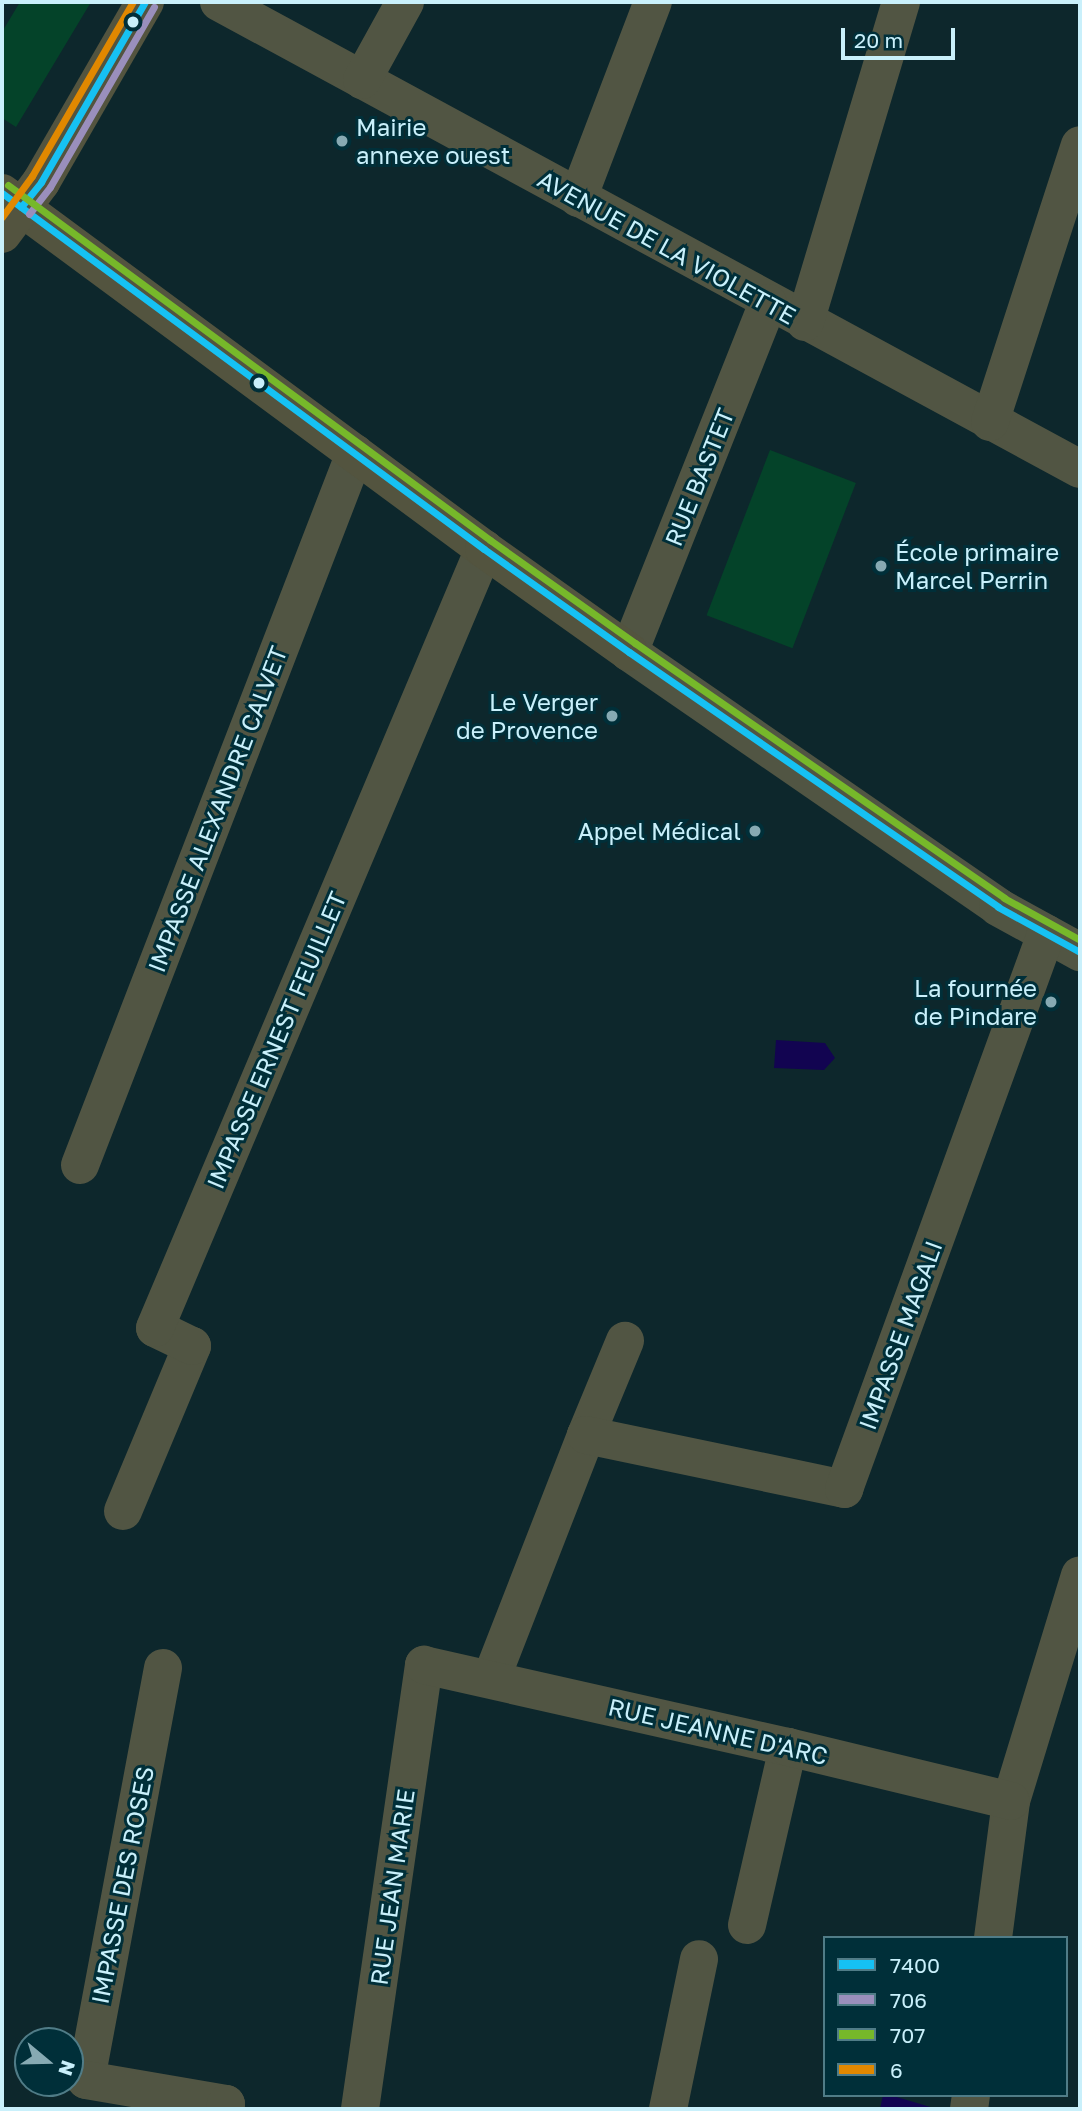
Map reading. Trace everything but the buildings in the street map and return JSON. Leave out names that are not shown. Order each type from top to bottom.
[{"type":"street","points":[[145,2],[41,182],[8,211],[355,453],[629,652],[998,907],[1080,952]]},
{"type":"street","name":"AVENUE DE LA VIOLETTE","points":[[219,2],[768,303],[1080,469]]},
{"type":"street","points":[[362,80],[405,2]]},
{"type":"street","points":[[578,198],[653,2]]},
{"type":"street","points":[[805,322],[901,2]]},
{"type":"street","points":[[990,422],[1080,145]]},
{"type":"street","name":"RUE BASTET","points":[[629,652],[768,303]]},
{"type":"street","name":"IMPASSE ALEXANDRE CALVET","points":[[80,1165],[355,453]]},
{"type":"street","name":"IMPASSE ERNEST FEUILLET","points":[[124,1511],[192,1346],[155,1328],[484,549]]},
{"type":"street","name":"IMPASSE MAGALI","points":[[586,1435],[844,1489],[1046,934]]},
{"type":"street","points":[[491,1679],[625,1340]]},
{"type":"street","points":[[993,1936],[1012,1801],[1080,1575]]},
{"type":"street","name":"RUE JEANNE D'ARC","points":[[424,1665],[789,1747],[1012,1801]]},
{"type":"street","name":"RUE JEAN MARIE","points":[[360,2109],[424,1665]]},
{"type":"street","name":"IMPASSE DES ROSES","points":[[163,1668],[86,2080],[226,2104],[225,2109]]},
{"type":"street","points":[[747,1925],[789,1747]]},
{"type":"street","points":[[668,2109],[699,1959]]},
{"type":"green space","points":[[20,2],[91,2],[16,127],[2,118],[2,32]]},
{"type":"green space","points":[[770,450],[856,483],[792,648],[707,615]]},
{"type":"shaded area","points":[[776,1040],[825,1043],[835,1058],[824,1070],[774,1068]]},
{"type":"shaded area","points":[[883,2097],[897,2097],[937,2109],[880,2109]]},
{"type":"transit line","name":"6","points":[[2,217],[32,176],[133,2]]},
{"type":"transit line","name":"7400","points":[[21,207],[41,182],[145,2]]},
{"type":"transit line","name":"706","points":[[29,214],[50,187],[154,7]]},
{"type":"transit line","name":"707","points":[[8,185],[490,540],[635,643],[1004,898],[1080,940]]},
{"type":"transit line","name":"7400","points":[[2,193],[484,549],[629,652],[998,907],[1080,952]]},
{"type":"place","name":"Mairie annexe ouest","points":[[342,141]]},
{"type":"place","name":"École primaire Marcel Perrin","points":[[881,566]]},
{"type":"place","name":"Le Verger de Provence","points":[[612,716]]},
{"type":"place","name":"Appel Médical","points":[[755,831]]},
{"type":"place","name":"La fournée de Pindare","points":[[1051,1002]]}]
